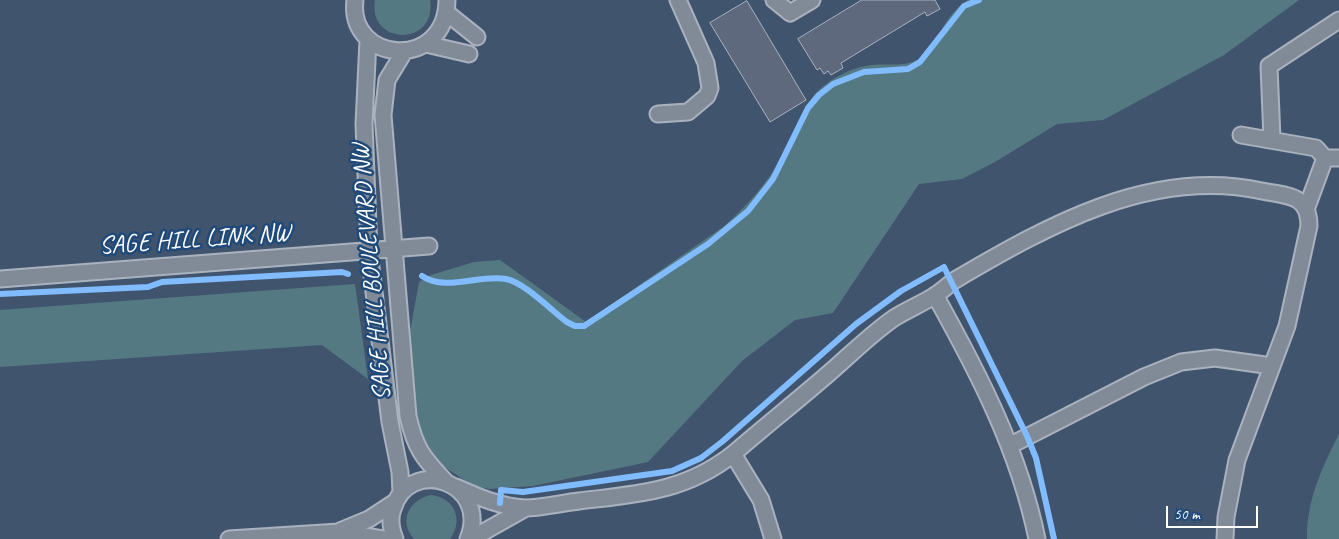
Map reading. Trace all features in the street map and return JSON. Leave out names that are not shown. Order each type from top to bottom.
[{"type":"street","points":[[346,0],[368,40],[384,49],[404,52],[426,44],[440,31],[447,6]]},
{"type":"street","points":[[355,0],[357,19]]},
{"type":"street","points":[[658,114],[688,112],[707,96],[710,88],[706,63],[678,0]]},
{"type":"street","points":[[774,0],[790,13],[812,0]]},
{"type":"street","points":[[447,6],[477,37]]},
{"type":"street","points":[[1272,139],[1269,66],[1339,20]]},
{"type":"street","name":"SAGE HILL BOULEVARD NW","points":[[368,40],[364,124],[369,251],[390,422],[400,472],[398,498],[391,526],[395,539]]},
{"type":"street","points":[[426,44],[469,54]]},
{"type":"street","name":"SAGE HILL BOULEVARD NW","points":[[404,52],[387,80],[384,95],[384,123],[408,416],[414,442],[427,462],[450,484],[465,495],[471,506],[473,518],[470,539]]},
{"type":"street","points":[[1225,539],[1227,508],[1237,460],[1272,366],[1295,293],[1309,226],[1307,207],[1332,158],[1316,148],[1241,135]]},
{"type":"street","points":[[339,532],[364,522],[421,480],[450,484],[486,500],[526,508],[668,489],[700,477],[733,454],[895,318],[935,295],[953,282],[1067,220],[1102,205],[1130,196],[1172,188],[1225,186],[1252,188],[1291,197],[1300,200],[1307,207]]},
{"type":"street","name":"SAGE HILL LINK NW","points":[[0,279],[429,246]]},
{"type":"street","points":[[935,295],[993,402],[1023,480],[1038,539]]},
{"type":"street","points":[[1011,445],[1144,377],[1181,362],[1216,358],[1272,366]]},
{"type":"street","points":[[733,454],[762,500],[773,539]]},
{"type":"street","points":[[470,539],[526,508]]},
{"type":"street","points":[[228,539],[339,532],[383,539]]},
{"type":"green space","points":[[375,0],[430,0],[429,16],[423,27],[414,33],[402,35],[391,32],[381,26],[375,15]]},
{"type":"green space","points":[[968,0],[1299,0],[1224,55],[1103,120],[1057,124],[995,162],[962,179],[919,184],[833,313],[795,320],[742,361],[648,462],[533,486],[488,489],[474,486],[438,463],[422,442],[415,418],[407,348],[419,282],[428,276],[474,262],[500,260],[586,322],[723,227],[740,211],[771,175],[805,108],[815,94],[827,83],[864,66],[903,64],[915,61],[932,46],[952,14]]},
{"type":"green space","points":[[355,284],[368,379],[322,345],[0,367],[0,310]]},
{"type":"green space","points":[[1339,434],[1339,539],[1307,539],[1307,525],[1312,498],[1321,472]]},
{"type":"green space","points":[[431,495],[446,500],[455,511],[456,525],[450,539],[414,539],[409,532],[407,525],[408,512],[417,501]]},
{"type":"building","points":[[862,0],[935,0],[940,9],[927,16],[925,12],[841,63],[843,68],[831,75],[828,71],[824,74],[820,68],[817,70],[798,39]]},
{"type":"building","points":[[747,1],[806,100],[770,122],[710,23]]},
{"type":"cycle path","points":[[422,276],[431,281],[441,283],[496,278],[513,281],[529,291],[567,322],[575,326],[584,326],[708,244],[748,211],[773,179],[808,108],[819,95],[833,84],[864,72],[908,69],[920,62],[964,6],[979,0]]},
{"type":"cycle path","points":[[500,503],[501,490],[523,492],[672,471],[701,458],[723,441],[856,324],[901,291],[944,267],[1036,458],[1054,539]]},
{"type":"cycle path","points":[[0,294],[148,287],[162,282],[342,272],[348,274]]}]
